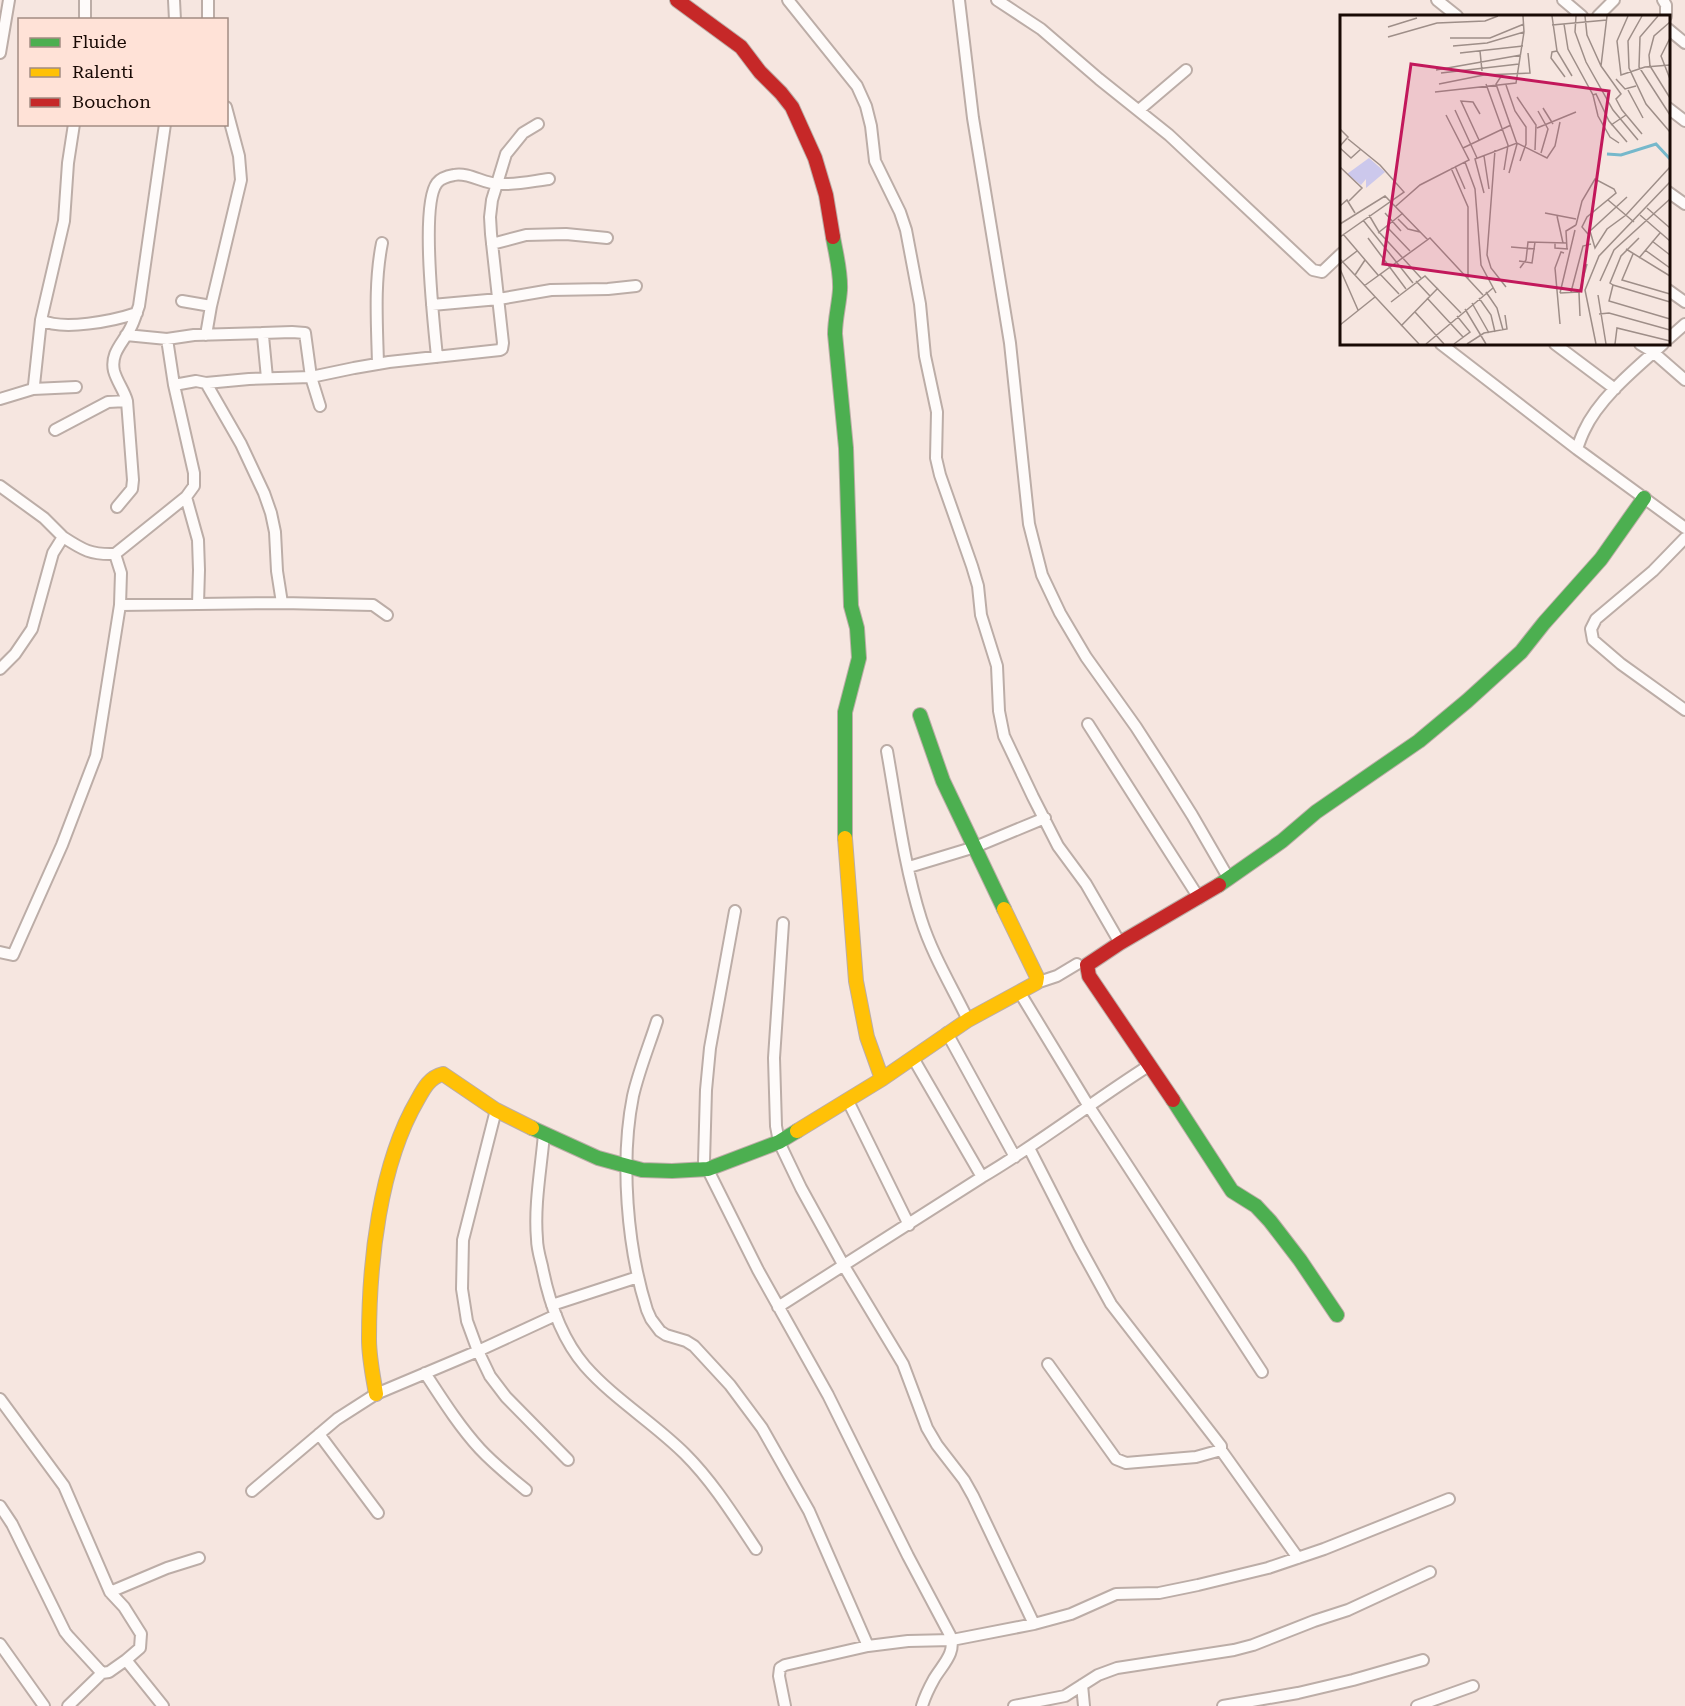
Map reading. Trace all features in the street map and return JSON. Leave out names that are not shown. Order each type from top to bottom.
[{"type":"street","points":[[0,53],[9,0]]},
{"type":"street","points":[[85,0],[85,18]]},
{"type":"street","points":[[174,0],[175,18]]},
{"type":"street","points":[[208,0],[208,18]]},
{"type":"street","points":[[677,0],[741,47],[787,100],[800,122],[826,195],[841,282],[835,334],[846,448],[851,606],[857,628],[859,658],[845,712],[845,847],[858,992],[867,1037],[882,1079]]},
{"type":"street","points":[[788,0],[856,86],[869,116],[875,161],[900,212],[906,230],[917,289],[925,356],[937,412],[936,458],[978,586],[981,615],[998,666],[999,711],[1004,736],[1058,846],[1086,884],[1119,943]]},
{"type":"street","points":[[959,0],[973,118],[1010,343],[1029,524],[1034,549],[1042,575],[1060,613],[1086,657],[1159,763],[1229,879]]},
{"type":"street","points":[[997,0],[1041,29],[1139,110],[1313,270],[1322,272],[1340,256]]},
{"type":"street","points":[[1437,0],[1456,15]]},
{"type":"street","points":[[1563,0],[1581,15]]},
{"type":"street","points":[[1599,15],[1614,0]]},
{"type":"street","points":[[1663,0],[1666,5],[1666,15]]},
{"type":"street","points":[[1670,31],[1685,44]]},
{"type":"street","points":[[1139,110],[1186,70]]},
{"type":"street","points":[[1670,110],[1685,121]]},
{"type":"street","points":[[206,335],[241,180],[239,156],[228,115]]},
{"type":"street","points":[[174,385],[196,381],[311,377],[378,364],[502,349],[490,217],[492,200],[506,154],[524,133],[538,124]]},
{"type":"street","points":[[33,389],[41,320],[64,221],[68,164],[74,126]]},
{"type":"street","points":[[117,507],[132,489],[133,480],[127,401],[114,372],[114,355],[131,327],[143,282],[165,126]]},
{"type":"street","points":[[437,357],[432,305],[429,212],[436,184],[448,176],[460,174],[497,184],[549,179]]},
{"type":"street","points":[[1670,193],[1685,204]]},
{"type":"street","points":[[492,243],[526,235],[566,234],[607,238]]},
{"type":"street","points":[[378,364],[376,288],[382,243]]},
{"type":"street","points":[[432,305],[499,299],[550,290],[608,290],[636,286]]},
{"type":"street","points":[[1670,291],[1685,302]]},
{"type":"street","points":[[182,301],[211,306]]},
{"type":"street","points":[[41,320],[52,324],[87,324],[136,313]]},
{"type":"street","points":[[1670,337],[1685,324]]},
{"type":"street","points":[[262,333],[267,378]]},
{"type":"street","points":[[126,335],[166,339],[176,336],[304,333],[311,377],[320,406]]},
{"type":"street","points":[[0,486],[44,518],[63,537],[85,551],[101,555],[115,554],[186,497],[194,486],[195,480],[166,339]]},
{"type":"street","points":[[1442,345],[1577,449],[1685,528]]},
{"type":"street","points":[[1556,345],[1615,389]]},
{"type":"street","points":[[1642,345],[1685,380]]},
{"type":"street","points":[[1577,449],[1597,408],[1662,345]]},
{"type":"street","points":[[206,382],[241,444],[264,492],[275,532],[277,571],[282,603]]},
{"type":"street","points":[[0,399],[33,389],[76,387]]},
{"type":"street","points":[[55,430],[108,402],[127,401]]},
{"type":"street","points":[[186,497],[198,540],[198,604]]},
{"type":"street","points":[[1337,1314],[1292,1249],[1259,1209],[1232,1191],[1087,972],[1087,968],[1089,963],[1119,943],[1229,879],[1316,812],[1419,741],[1467,701],[1521,652],[1601,559],[1644,498]]},
{"type":"street","points":[[0,669],[15,654],[32,629],[53,553],[63,537]]},
{"type":"street","points":[[1685,538],[1653,571],[1596,619],[1591,629],[1593,640],[1621,664],[1685,710]]},
{"type":"street","points":[[0,952],[13,955],[62,845],[96,756],[120,605],[120,573],[115,554]]},
{"type":"street","points":[[120,605],[282,603],[373,605],[387,615]]},
{"type":"street","points":[[920,715],[943,781],[1036,977],[1036,983]]},
{"type":"street","points":[[1088,724],[1199,898]]},
{"type":"street","points":[[887,751],[914,892],[933,949],[968,1020]]},
{"type":"street","points":[[909,867],[975,847],[1045,818]]},
{"type":"street","points":[[735,911],[710,1048],[704,1156],[708,1169],[758,1270],[828,1395],[952,1640],[948,1660],[932,1683],[922,1706]]},
{"type":"street","points":[[783,923],[774,1058],[779,1142],[801,1188],[844,1266],[903,1364],[927,1428],[973,1496],[1034,1624]]},
{"type":"street","points":[[375,1394],[369,1336],[374,1254],[385,1183],[399,1131],[421,1093],[435,1076],[443,1074],[496,1110],[598,1158],[642,1170],[708,1169],[779,1142],[848,1101],[968,1020],[1036,983],[1057,976],[1077,964]]},
{"type":"street","points":[[1020,993],[1088,1106],[1262,1372]]},
{"type":"street","points":[[657,1021],[633,1098],[626,1167],[630,1225],[638,1277],[647,1311],[655,1325],[666,1335],[694,1346],[730,1385],[762,1428],[809,1511],[868,1646]]},
{"type":"street","points":[[947,1033],[1015,1157]]},
{"type":"street","points":[[913,1058],[982,1177]]},
{"type":"street","points":[[778,1307],[1029,1148],[1150,1065]]},
{"type":"street","points":[[848,1101],[909,1225]]},
{"type":"street","points":[[496,1110],[464,1240],[462,1289],[467,1321],[490,1376],[506,1397],[568,1460]]},
{"type":"street","points":[[544,1134],[537,1240],[548,1296],[567,1341],[585,1366],[684,1453],[705,1476],[756,1549]]},
{"type":"street","points":[[1029,1148],[1111,1304],[1221,1446],[1221,1450],[1298,1558]]},
{"type":"street","points":[[252,1491],[319,1434],[375,1394],[478,1351],[554,1310],[638,1277]]},
{"type":"street","points":[[1048,1364],[1116,1459],[1120,1461],[1187,1458],[1221,1450]]},
{"type":"street","points":[[425,1373],[447,1408],[480,1449],[526,1490]]},
{"type":"street","points":[[0,1399],[64,1486],[110,1592],[124,1607],[141,1634],[140,1648],[109,1672],[102,1673],[68,1706]]},
{"type":"street","points":[[319,1434],[378,1513]]},
{"type":"street","points":[[785,1706],[779,1676],[782,1666],[868,1646],[908,1641],[952,1640],[1034,1624],[1071,1614],[1116,1594],[1159,1593],[1210,1582],[1298,1558],[1449,1499]]},
{"type":"street","points":[[0,1506],[12,1524],[65,1632],[102,1673]]},
{"type":"street","points":[[110,1592],[167,1568],[199,1558]]},
{"type":"street","points":[[1014,1706],[1065,1696],[1098,1675],[1117,1668],[1253,1645],[1348,1610],[1430,1572]]},
{"type":"street","points":[[0,1644],[45,1706]]},
{"type":"street","points":[[126,1660],[164,1706]]},
{"type":"street","points":[[1224,1706],[1298,1693],[1423,1660]]},
{"type":"street","points":[[1082,1685],[1084,1706]]},
{"type":"street","points":[[1417,1706],[1473,1686]]},
{"type":"traffic: fast","points":[[833,237],[840,283],[835,334],[846,448],[851,606],[857,628],[859,658],[845,712],[845,838]]},
{"type":"traffic: fast","points":[[1219,885],[1282,841],[1316,812],[1419,741],[1521,652],[1601,559],[1644,498]]},
{"type":"traffic: fast","points":[[920,715],[943,781],[1004,909]]},
{"type":"traffic: fast","points":[[1173,1100],[1232,1191],[1256,1206],[1270,1221],[1337,1315]]},
{"type":"traffic: fast","points":[[532,1128],[598,1158],[642,1170],[672,1171],[708,1169],[779,1142],[797,1131]]},
{"type":"traffic: slow","points":[[845,838],[856,981],[867,1037],[882,1079]]},
{"type":"traffic: slow","points":[[797,1131],[882,1079],[968,1020],[1036,983],[1037,977],[1004,909]]},
{"type":"traffic: slow","points":[[376,1394],[369,1339],[374,1248],[385,1184],[394,1154],[405,1125],[423,1091],[431,1080],[443,1074],[496,1110],[532,1128]]},
{"type":"traffic: jam","points":[[677,0],[741,47],[792,107],[815,158],[826,195],[833,237]]},
{"type":"traffic: jam","points":[[1173,1100],[1089,976],[1087,965],[1219,885]]}]
